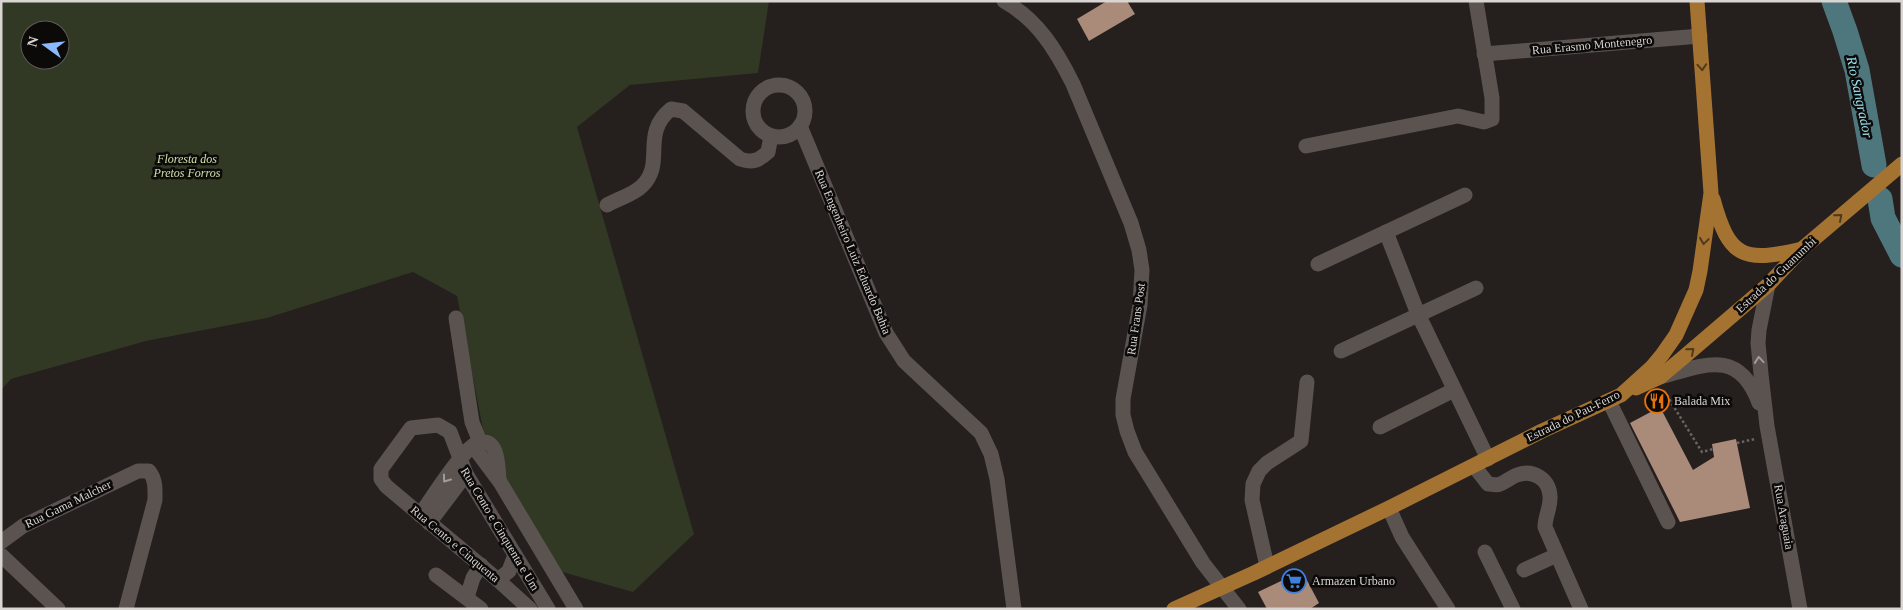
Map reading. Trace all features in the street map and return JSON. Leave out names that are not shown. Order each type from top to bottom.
[{"type":"main road","name":"Estrada do Pau-Ferro","points":[[1174,609],[1268,566],[1542,431],[1615,398],[1652,367],[1676,335],[1696,290],[1711,193],[1697,1]]},
{"type":"main road","name":"Estrada do Guanumbi","points":[[1615,398],[1658,378],[1768,285],[1802,249],[1902,164]]},
{"type":"main road","points":[[1711,193],[1721,227],[1731,244],[1739,251],[1758,256],[1802,249]]},
{"type":"street","name":"Rua Frans Post","points":[[1004,1],[1017,8],[1035,24],[1062,62],[1131,223],[1139,250],[1142,288],[1123,399],[1126,431],[1135,452],[1203,563],[1239,609]]},
{"type":"street","points":[[1306,146],[1458,116],[1480,122],[1492,119],[1492,98],[1476,1]]},
{"type":"street","name":"Rua Erasmo Montenegro","points":[[1484,54],[1700,36]]},
{"type":"street","points":[[771,86],[787,86],[800,96],[805,111],[800,126],[794,132],[787,136],[771,136],[758,127],[753,112],[758,96],[771,86]]},
{"type":"street","points":[[607,204],[640,188],[650,177],[653,161],[654,132],[662,117],[671,109],[684,111],[733,154],[740,159],[750,162],[757,160],[768,152],[771,136]]},
{"type":"street","name":"Rua Engenheiro Luiz Eduardo Bahia","points":[[800,126],[886,333],[904,361],[981,433],[987,442],[997,479],[1014,609]]},
{"type":"street","points":[[1318,264],[1465,195]]},
{"type":"street","points":[[1386,232],[1418,314],[1488,458]]},
{"type":"street","name":"Rua Araguaia","points":[[1768,285],[1758,343],[1768,431],[1800,609]]},
{"type":"street","points":[[1341,351],[1476,288]]},
{"type":"street","points":[[424,519],[463,467],[476,444],[456,318]]},
{"type":"street","name":"Rua Araguaia","points":[[1658,378],[1711,365],[1722,364],[1734,368],[1746,377],[1755,392],[1768,431]]},
{"type":"street","points":[[1268,566],[1252,500],[1253,484],[1259,471],[1267,463],[1301,441],[1307,382]]},
{"type":"street","points":[[1380,427],[1454,390]]},
{"type":"street","points":[[1615,398],[1668,522]]},
{"type":"street","name":"Rua Cento e Cinquenta e Um","points":[[381,479],[380,469],[407,432],[416,426],[438,425],[450,432],[463,467],[548,609]]},
{"type":"street","points":[[476,444],[486,442],[491,444],[494,450],[500,482],[576,609]]},
{"type":"street","points":[[1474,466],[1488,484],[1496,485],[1525,473],[1541,478],[1548,485],[1550,494],[1545,527],[1580,609]]},
{"type":"street","name":"Rua Gama Malcher","points":[[1,542],[23,526],[138,470],[149,471],[153,476],[156,487],[155,500],[126,609]]},
{"type":"street","name":"Rua Cento e Cinquenta","points":[[381,479],[386,486],[481,565],[530,609]]},
{"type":"street","points":[[1389,508],[1402,537],[1448,609]]},
{"type":"street","points":[[1485,552],[1513,609]]},
{"type":"street","points":[[1,555],[58,609]]},
{"type":"street","points":[[498,580],[509,571],[515,555]]},
{"type":"street","points":[[1524,570],[1557,555]]},
{"type":"street","points":[[467,597],[473,578],[481,565]]},
{"type":"street","points":[[436,575],[481,609]]},
{"type":"path","points":[[1658,378],[1702,452],[1713,449]]},
{"type":"path","points":[[1737,443],[1768,431]]},
{"type":"green space","name":"Floresta dos Pretos Forros","points":[[1,1],[769,1],[758,73],[630,85],[577,127],[694,534],[633,592],[555,570],[486,445],[457,296],[413,272],[267,318],[146,341],[11,379],[1,390]]},
{"type":"building","points":[[1107,1],[1127,1],[1135,14],[1089,41],[1077,19]]},
{"type":"building","points":[[1660,407],[1693,470],[1714,457],[1712,444],[1736,439],[1750,508],[1680,522],[1630,423]]},
{"type":"building","name":"Armazen Urbano","points":[[1302,571],[1319,603],[1310,609],[1267,609],[1258,592]]},
{"type":"waterway","name":"Rio Sangrador","points":[[1834,1],[1857,70],[1874,165]]},
{"type":"waterway","name":"Rio Sangrador","points":[[1880,199],[1883,218],[1902,255]]},
{"type":"place","name":"Balada Mix","points":[[1657,401]]},
{"type":"place","name":"Armazen Urbano","points":[[1294,581]]}]
